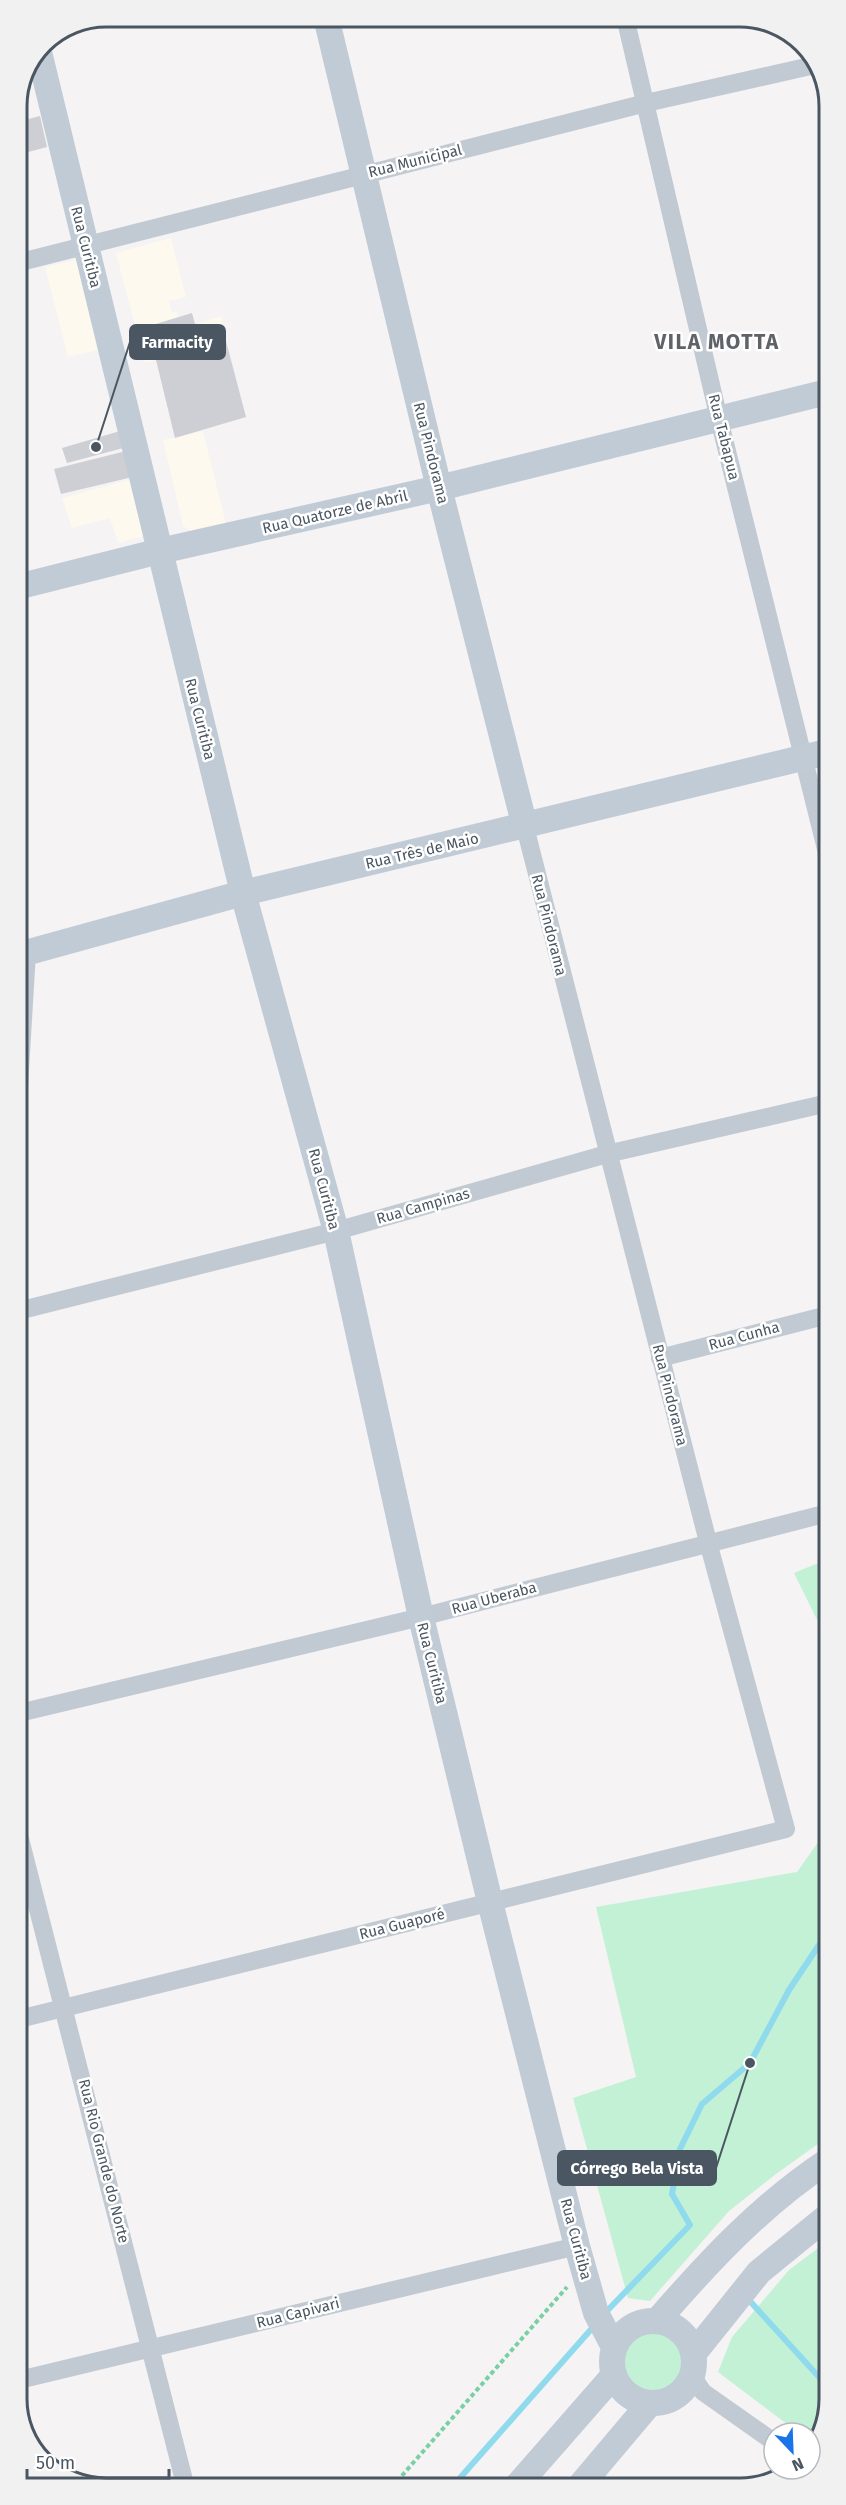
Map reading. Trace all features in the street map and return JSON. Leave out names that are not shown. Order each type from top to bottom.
[{"type":"street","name":"Rua Pindorama","points":[[328,27],[439,488],[607,1154],[708,1542],[786,1829]]},
{"type":"street","name":"Rua Tabapua","points":[[627,27],[719,419],[816,755],[819,780]]},
{"type":"street","name":"Rua Curitiba","points":[[41,61],[243,893],[336,1231],[421,1617],[490,1902],[596,2313],[615,2335]]},
{"type":"street","name":"Rua Municipal","points":[[27,261],[646,103],[808,67]]},
{"type":"street","name":"Rua Quatorze de Abril","points":[[27,584],[160,551],[439,488],[819,394]]},
{"type":"street","name":"Rua Três de Maio","points":[[27,953],[243,893],[525,827],[816,755]]},
{"type":"street","name":"Rua Campinas","points":[[27,1309],[336,1231],[607,1154],[819,1105]]},
{"type":"street","name":"Rua Cunha","points":[[660,1358],[819,1317]]},
{"type":"street","name":"Rua Uberaba","points":[[27,1711],[421,1617],[819,1515]]},
{"type":"street","name":"Rua Guaporé","points":[[27,2017],[786,1829]]},
{"type":"street","name":"Rua Rio Grande do Norte","points":[[27,1864],[184,2478]]},
{"type":"street","points":[[657,2321],[723,2246],[801,2179],[819,2167]]},
{"type":"street","points":[[762,2433],[693,2378],[681,2331],[669,2324],[646,2321],[615,2335],[612,2361],[614,2375],[628,2395],[650,2403],[668,2401],[693,2378],[759,2272],[819,2223]]},
{"type":"street","name":"Rua Capivari","points":[[27,2378],[152,2348],[580,2257]]},
{"type":"street","points":[[524,2478],[614,2375]]},
{"type":"street","points":[[587,2478],[650,2403]]},
{"type":"path","points":[[399,2478],[580,2257]]},
{"type":"shaded area","points":[[171,238],[186,297],[169,301],[172,312],[177,311],[179,318],[136,330],[116,253]]},
{"type":"shaded area","points":[[81,259],[107,348],[68,357],[45,267]]},
{"type":"shaded area","points":[[221,316],[226,341],[145,363],[139,342]]},
{"type":"shaded area","points":[[203,431],[226,524],[192,532],[183,526],[163,440]]},
{"type":"shaded area","points":[[140,477],[153,534],[118,543],[110,518],[72,528],[62,498]]},
{"type":"green space","points":[[819,1563],[819,1624],[794,1573]]},
{"type":"green space","points":[[819,1841],[819,2143],[729,2211],[650,2301],[628,2298],[573,2098],[636,2077],[596,1907],[797,1872]]},
{"type":"green space","points":[[819,2248],[819,2399],[816,2421],[783,2421],[718,2372],[732,2337],[789,2270]]},
{"type":"green space","points":[[653,2329],[665,2331],[676,2338],[683,2349],[685,2361],[683,2373],[676,2384],[665,2391],[653,2393],[641,2391],[630,2384],[623,2373],[621,2361],[623,2349],[630,2338],[641,2331]]},
{"type":"building","points":[[40,116],[47,147],[27,152],[27,119]]},
{"type":"building","points":[[192,313],[195,324],[139,342],[136,330]]},
{"type":"building","points":[[226,341],[246,417],[175,438],[156,360]]},
{"type":"building","points":[[127,429],[131,446],[67,463],[62,448]]},
{"type":"building","points":[[134,449],[141,475],[61,494],[54,469]]},
{"type":"waterway","points":[[604,2314],[690,2225],[672,2194],[680,2149],[702,2104],[750,2063],[789,1990],[819,1945]]},
{"type":"waterway","points":[[748,2299],[819,2377]]},
{"type":"waterway","points":[[460,2478],[594,2326]]},
{"type":"place","name":"Farmacity","points":[[96,447]]},
{"type":"place","name":"Córrego Bela Vista","points":[[750,2063]]},
{"type":"district","name":"VILA MOTTA","points":[[717,342]]}]
